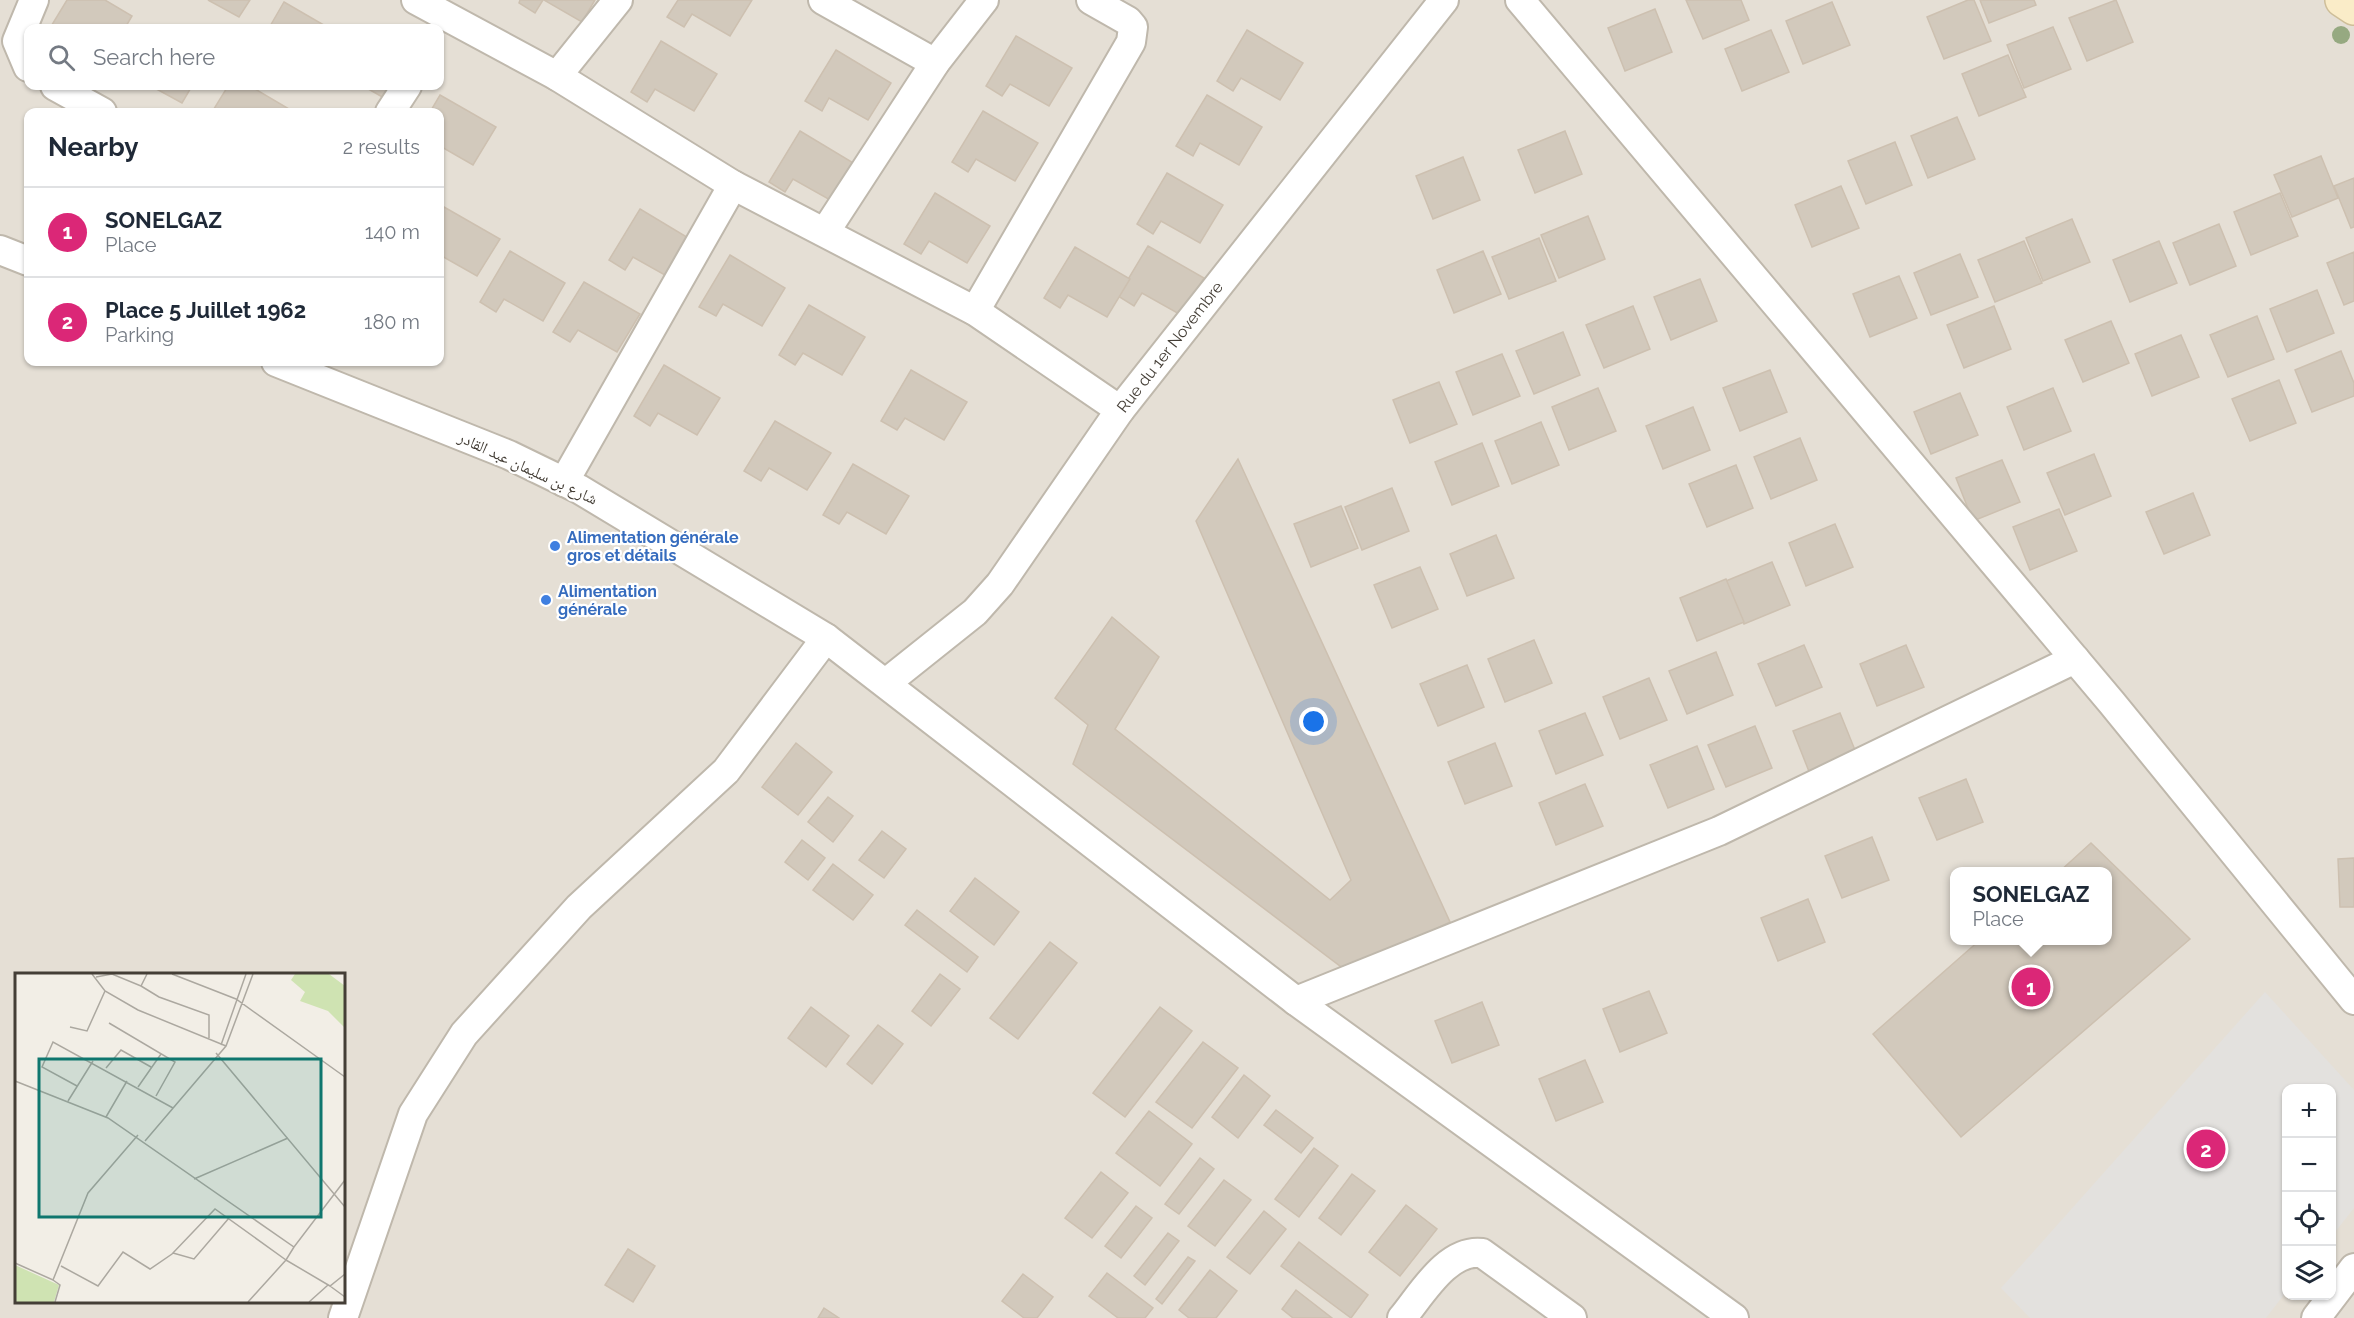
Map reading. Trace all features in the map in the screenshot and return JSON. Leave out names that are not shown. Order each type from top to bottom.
[{"type":"street","points":[[24,24],[34,0]]},
{"type":"street","points":[[416,0],[442,24]]},
{"type":"street","points":[[557,76],[618,0]]},
{"type":"street","points":[[823,0],[935,63]]},
{"type":"street","points":[[825,232],[935,63],[984,0]]},
{"type":"street","points":[[975,312],[1131,42],[1133,30],[1128,21],[1091,0]]},
{"type":"street","name":"Rue du 1er Novembre","points":[[886,683],[975,612],[1000,584],[1119,410],[1444,0]]},
{"type":"street","points":[[1520,0],[2075,659],[2354,1000]]},
{"type":"street","points":[[2342,0],[2354,8]]},
{"type":"street","points":[[24,24],[17,41],[24,58]]},
{"type":"street","points":[[444,26],[557,76],[734,185],[975,312],[1119,410]]},
{"type":"street","points":[[62,90],[95,108]]},
{"type":"street","points":[[393,108],[404,90]]},
{"type":"street","points":[[564,482],[734,185]]},
{"type":"street","points":[[0,250],[24,259]]},
{"type":"street","name":"شارع بن سليمان عبد القادر","points":[[286,366],[509,455],[564,482],[826,638],[1296,1001],[1734,1318]]},
{"type":"street","points":[[343,1318],[413,1114],[464,1034],[579,907],[726,771],[826,638]]},
{"type":"street","points":[[1296,1001],[1719,831],[2075,659]]},
{"type":"street","points":[[1402,1318],[1442,1269],[1459,1256],[1472,1252],[1482,1253],[1572,1318]]},
{"type":"street","points":[[2316,1318],[2354,1268]]},
{"type":"shaded area","points":[[0,0],[2354,0],[2354,1318],[0,1318]]},
{"type":"shaded area","points":[[2265,992],[2354,1090],[2354,1208],[2336,1231],[2336,1084],[2282,1084],[2282,1297],[2266,1318],[2030,1318],[2001,1288]]},
{"type":"building","points":[[67,0],[105,0],[132,16],[127,24],[52,24]]},
{"type":"building","points":[[208,0],[250,0],[239,17]]},
{"type":"building","points":[[520,0],[543,0],[535,13],[519,3]]},
{"type":"building","points":[[544,0],[595,0],[582,22]]},
{"type":"building","points":[[678,0],[752,0],[730,36],[692,14],[684,27],[667,17]]},
{"type":"building","points":[[1686,0],[1741,0],[1749,20],[1703,39]]},
{"type":"building","points":[[1968,0],[1974,0],[1991,41],[1944,59],[1927,17]]},
{"type":"building","points":[[1980,0],[2034,0],[2036,5],[1989,23]]},
{"type":"building","points":[[2116,0],[2133,42],[2087,61],[2069,18]]},
{"type":"building","points":[[284,2],[322,24],[271,24]]},
{"type":"building","points":[[1832,2],[1850,45],[1803,64],[1786,21]]},
{"type":"building","points":[[1655,9],[1672,52],[1625,71],[1608,28]]},
{"type":"building","points":[[2053,27],[2071,69],[2024,88],[2007,45]]},
{"type":"building","points":[[1247,30],[1303,63],[1280,100],[1241,78],[1233,91],[1217,81]]},
{"type":"building","points":[[1771,30],[1789,72],[1742,91],[1725,49]]},
{"type":"building","points":[[1016,36],[1072,68],[1049,106],[1010,84],[1002,96],[986,86]]},
{"type":"building","points":[[661,41],[717,74],[694,111],[655,89],[647,102],[631,92]]},
{"type":"building","points":[[836,50],[891,83],[868,120],[829,98],[822,111],[805,101]]},
{"type":"building","points":[[2008,55],[2026,97],[1979,116],[1962,74]]},
{"type":"building","points":[[158,90],[190,90],[182,103]]},
{"type":"building","points":[[226,90],[257,90],[287,108],[214,108]]},
{"type":"building","points":[[370,90],[398,90],[391,102]]},
{"type":"building","points":[[440,95],[496,127],[473,165],[444,148],[444,108],[432,108]]},
{"type":"building","points":[[1207,95],[1262,127],[1239,165],[1200,143],[1193,156],[1176,146]]},
{"type":"building","points":[[983,111],[1038,143],[1015,181],[976,159],[968,172],[952,162]]},
{"type":"building","points":[[1957,117],[1975,159],[1928,178],[1911,136]]},
{"type":"building","points":[[800,131],[855,164],[832,201],[793,179],[785,192],[769,182]]},
{"type":"building","points":[[1565,131],[1582,174],[1535,193],[1518,150]]},
{"type":"building","points":[[1895,142],[1912,185],[1866,204],[1848,161]]},
{"type":"building","points":[[2321,156],[2338,198],[2292,217],[2274,175]]},
{"type":"building","points":[[1463,157],[1480,200],[1433,219],[1416,176]]},
{"type":"building","points":[[1167,173],[1223,205],[1200,243],[1161,221],[1153,234],[1137,224]]},
{"type":"building","points":[[2354,178],[2354,227],[2351,228],[2334,186]]},
{"type":"building","points":[[1841,186],[1859,228],[1812,247],[1795,205]]},
{"type":"building","points":[[935,193],[990,226],[967,263],[929,241],[921,254],[904,244]]},
{"type":"building","points":[[2280,193],[2298,236],[2251,255],[2234,212]]},
{"type":"building","points":[[444,207],[500,239],[477,276],[444,257]]},
{"type":"building","points":[[640,209],[695,242],[672,279],[633,257],[625,270],[609,260]]},
{"type":"building","points":[[1588,216],[1605,259],[1559,278],[1541,235]]},
{"type":"building","points":[[2072,219],[2090,262],[2043,281],[2026,238]]},
{"type":"building","points":[[2219,224],[2236,266],[2190,285],[2173,243]]},
{"type":"building","points":[[1539,238],[1556,281],[1509,299],[1492,257]]},
{"type":"building","points":[[2024,241],[2042,283],[1995,302],[1978,260]]},
{"type":"building","points":[[2159,241],[2177,283],[2130,302],[2113,260]]},
{"type":"building","points":[[1148,246],[1204,278],[1181,315],[1142,293],[1134,306],[1118,296]]},
{"type":"building","points":[[1075,247],[1130,279],[1107,317],[1068,295],[1060,308],[1044,298]]},
{"type":"building","points":[[510,251],[565,283],[543,321],[504,299],[496,312],[480,302]]},
{"type":"building","points":[[1483,251],[1501,294],[1454,313],[1437,270]]},
{"type":"building","points":[[2354,252],[2354,301],[2344,305],[2327,263]]},
{"type":"building","points":[[1960,254],[1978,297],[1931,315],[1914,273]]},
{"type":"building","points":[[730,255],[785,288],[762,326],[723,304],[716,316],[699,307]]},
{"type":"building","points":[[1899,276],[1917,318],[1870,337],[1853,294]]},
{"type":"building","points":[[1700,279],[1717,321],[1671,340],[1654,297]]},
{"type":"building","points":[[584,282],[640,314],[617,352],[578,330],[570,342],[553,332]]},
{"type":"building","points":[[2317,290],[2334,333],[2287,352],[2270,309]]},
{"type":"building","points":[[809,305],[865,337],[842,375],[803,353],[795,365],[779,355]]},
{"type":"building","points":[[1633,306],[1650,349],[1604,368],[1586,325]]},
{"type":"building","points":[[1994,306],[2011,349],[1964,368],[1947,325]]},
{"type":"building","points":[[2257,316],[2274,359],[2228,377],[2210,335]]},
{"type":"building","points":[[2111,321],[2129,363],[2083,382],[2065,340]]},
{"type":"building","points":[[1563,332],[1580,375],[1534,394],[1516,351]]},
{"type":"building","points":[[2181,335],[2199,377],[2152,396],[2135,354]]},
{"type":"building","points":[[2341,351],[2354,383],[2354,396],[2312,412],[2295,370]]},
{"type":"building","points":[[1502,354],[1520,396],[1473,415],[1456,372]]},
{"type":"building","points":[[664,365],[720,398],[697,435],[658,413],[650,426],[634,416]]},
{"type":"building","points":[[911,370],[967,402],[944,440],[905,418],[897,430],[881,421]]},
{"type":"building","points":[[1770,370],[1787,412],[1740,431],[1723,388]]},
{"type":"building","points":[[2279,380],[2296,423],[2250,441],[2232,399]]},
{"type":"building","points":[[1439,382],[1457,424],[1410,443],[1393,400]]},
{"type":"building","points":[[1598,388],[1616,431],[1569,450],[1552,407]]},
{"type":"building","points":[[2053,388],[2071,431],[2024,450],[2007,407]]},
{"type":"building","points":[[1960,393],[1978,435],[1931,454],[1914,412]]},
{"type":"building","points":[[1693,407],[1710,450],[1663,469],[1646,426]]},
{"type":"building","points":[[775,421],[831,453],[807,490],[769,468],[761,481],[744,471]]},
{"type":"building","points":[[1541,422],[1559,465],[1512,484],[1495,441]]},
{"type":"building","points":[[1800,438],[1817,480],[1771,499],[1754,457]]},
{"type":"building","points":[[1482,443],[1499,486],[1452,505],[1435,462]]},
{"type":"building","points":[[2094,454],[2111,496],[2065,515],[2047,473]]},
{"type":"building","points":[[1238,459],[1450,922],[1348,972],[1073,764],[1088,725],[1055,698],[1112,617],[1159,657],[1115,729],[1330,900],[1351,880],[1196,521]]},
{"type":"building","points":[[2002,460],[2020,502],[1973,521],[1956,478]]},
{"type":"building","points":[[853,464],[909,496],[886,534],[847,512],[839,524],[823,515]]},
{"type":"building","points":[[1736,465],[1753,508],[1707,527],[1689,484]]},
{"type":"building","points":[[1392,488],[1409,531],[1362,550],[1345,507]]},
{"type":"building","points":[[2193,493],[2210,535],[2164,554],[2146,512]]},
{"type":"building","points":[[1341,506],[1358,548],[1311,567],[1294,524]]},
{"type":"building","points":[[2059,509],[2077,551],[2030,570],[2013,527]]},
{"type":"building","points":[[1835,524],[1853,567],[1806,586],[1789,543]]},
{"type":"building","points":[[1496,535],[1514,578],[1467,596],[1450,554]]},
{"type":"building","points":[[1772,562],[1790,605],[1744,624],[1726,581]]},
{"type":"building","points":[[1420,567],[1438,609],[1392,628],[1374,585]]},
{"type":"building","points":[[1726,579],[1744,622],[1697,641],[1680,598]]},
{"type":"building","points":[[1534,640],[1552,683],[1505,702],[1488,659]]},
{"type":"building","points":[[1804,645],[1822,687],[1776,706],[1758,664]]},
{"type":"building","points":[[1906,645],[1924,687],[1877,706],[1860,664]]},
{"type":"building","points":[[1716,652],[1733,695],[1687,714],[1669,671]]},
{"type":"building","points":[[1467,665],[1484,707],[1438,726],[1420,684]]},
{"type":"building","points":[[1649,678],[1667,720],[1620,739],[1603,697]]},
{"type":"building","points":[[1585,713],[1603,755],[1556,774],[1539,731]]},
{"type":"building","points":[[1840,713],[1857,755],[1810,774],[1793,731]]},
{"type":"building","points":[[1755,726],[1772,768],[1726,787],[1708,745]]},
{"type":"building","points":[[796,743],[832,772],[798,815],[762,787]]},
{"type":"building","points":[[1495,743],[1512,786],[1465,804],[1448,762]]},
{"type":"building","points":[[1697,746],[1714,789],[1668,808],[1650,765]]},
{"type":"building","points":[[1966,779],[1983,822],[1937,840],[1919,798]]},
{"type":"building","points":[[1585,784],[1603,826],[1556,845],[1539,803]]},
{"type":"building","points":[[828,797],[853,816],[833,842],[808,822]]},
{"type":"building","points":[[882,831],[906,849],[884,878],[859,860]]},
{"type":"building","points":[[1872,837],[1889,880],[1842,898],[1825,856]]},
{"type":"building","points":[[802,840],[825,858],[808,880],[785,862]]},
{"type":"building","points":[[2091,843],[2190,939],[1961,1137],[1873,1034],[1974,945],[2112,945],[2112,867],[2065,867]]},
{"type":"building","points":[[2354,858],[2354,907],[2340,907],[2338,859]]},
{"type":"building","points":[[833,864],[873,895],[853,920],[813,890]]},
{"type":"building","points":[[975,878],[1019,912],[994,945],[950,911]]},
{"type":"building","points":[[1808,899],[1825,942],[1778,961],[1761,918]]},
{"type":"building","points":[[917,910],[978,957],[967,972],[905,925]]},
{"type":"building","points":[[1050,942],[1077,963],[1018,1039],[990,1018]]},
{"type":"building","points":[[940,974],[960,989],[931,1026],[912,1011]]},
{"type":"building","points":[[1649,991],[1667,1033],[1620,1052],[1603,1009]]},
{"type":"building","points":[[1482,1002],[1499,1045],[1452,1063],[1435,1021]]},
{"type":"building","points":[[811,1007],[849,1036],[826,1067],[788,1038]]},
{"type":"building","points":[[1160,1007],[1192,1031],[1125,1117],[1093,1093]]},
{"type":"building","points":[[878,1025],[903,1044],[872,1084],[847,1064]]},
{"type":"building","points":[[1203,1042],[1238,1068],[1192,1128],[1156,1102]]},
{"type":"building","points":[[1585,1060],[1603,1102],[1556,1121],[1539,1079]]},
{"type":"building","points":[[1244,1075],[1270,1096],[1238,1138],[1212,1117]]},
{"type":"building","points":[[1276,1110],[1313,1138],[1301,1153],[1264,1125]]},
{"type":"building","points":[[1149,1111],[1192,1144],[1160,1186],[1116,1153]]},
{"type":"building","points":[[1314,1148],[1338,1166],[1299,1217],[1275,1199]]},
{"type":"building","points":[[1200,1158],[1214,1169],[1179,1214],[1165,1204]]},
{"type":"building","points":[[1101,1172],[1128,1193],[1092,1238],[1065,1218]]},
{"type":"building","points":[[1352,1174],[1375,1191],[1341,1235],[1319,1218]]},
{"type":"building","points":[[1224,1180],[1251,1200],[1215,1246],[1188,1226]]},
{"type":"building","points":[[1406,1205],[1437,1229],[1400,1276],[1369,1252]]},
{"type":"building","points":[[1136,1206],[1152,1218],[1121,1258],[1105,1246]]},
{"type":"building","points":[[1264,1211],[1286,1229],[1250,1274],[1227,1257]]},
{"type":"building","points":[[1168,1233],[1179,1241],[1145,1285],[1134,1276]]},
{"type":"building","points":[[1299,1242],[1368,1295],[1351,1318],[1281,1266]]},
{"type":"building","points":[[628,1249],[655,1266],[633,1302],[605,1285]]},
{"type":"building","points":[[1188,1257],[1195,1261],[1162,1304],[1156,1299]]},
{"type":"building","points":[[1210,1270],[1237,1291],[1216,1318],[1189,1318],[1179,1310]]},
{"type":"building","points":[[1107,1273],[1153,1308],[1145,1318],[1118,1318],[1089,1296]]},
{"type":"building","points":[[1023,1274],[1053,1297],[1037,1318],[1024,1318],[1002,1301]]},
{"type":"building","points":[[1296,1290],[1332,1318],[1293,1318],[1282,1309]]},
{"type":"building","points":[[824,1308],[839,1318],[818,1318]]},
{"type":"place","name":"Alimentation générale gros et détails","points":[[555,546]]},
{"type":"place","name":"Alimentation générale","points":[[546,600]]},
{"type":"place","name":"SONELGAZ","points":[[2031,987]]},
{"type":"place","name":"Place 5 Juillet 1962","points":[[2206,1149]]}]
